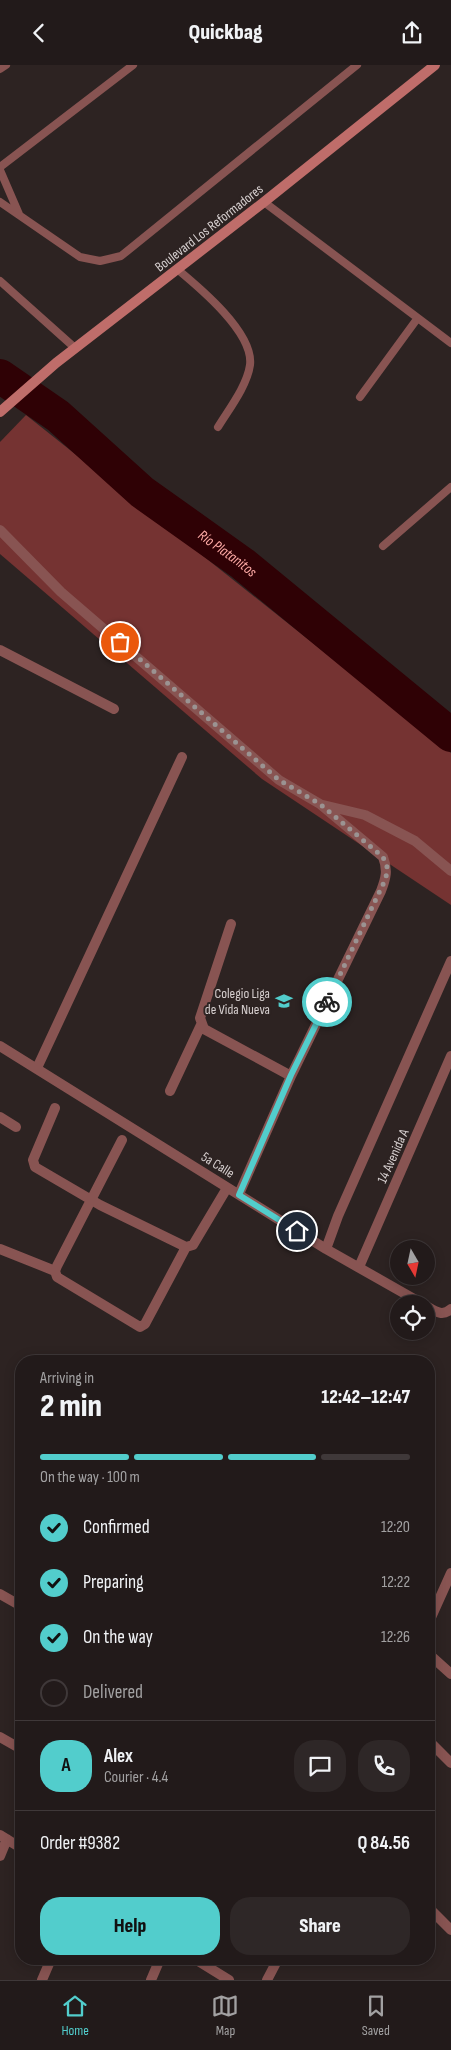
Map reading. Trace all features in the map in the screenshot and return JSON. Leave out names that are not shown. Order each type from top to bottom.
[{"type":"main road","name":"Boulevard Los Reformadores","points":[[0,413],[56,363],[264,203],[435,65]]},
{"type":"street","points":[[0,530],[62,592],[279,780],[320,804],[383,857],[387,867],[386,878],[291,1075],[239,1195]]},
{"type":"street","points":[[0,650],[114,709]]},
{"type":"street","points":[[37,1068],[182,757]]},
{"type":"street","points":[[320,804],[365,815],[415,841],[451,871]]},
{"type":"street","points":[[231,924],[200,1018],[201,1025],[204,1029],[291,1075]]},
{"type":"street","points":[[326,1249],[338,1216],[451,961]]},
{"type":"street","points":[[170,1091],[201,1025]]},
{"type":"street","name":"5a Calle","points":[[0,1046],[326,1249],[408,1295]]},
{"type":"street","name":"14 Avenida A","points":[[359,1267],[451,1057]]},
{"type":"street","points":[[55,1108],[33,1160],[35,1167],[93,1201],[186,1247],[193,1245],[228,1188]]},
{"type":"street","points":[[0,1117],[16,1127]]},
{"type":"street","points":[[122,1140],[93,1201],[55,1271],[57,1277],[140,1327],[145,1324],[186,1247]]},
{"type":"street","points":[[0,1249],[55,1271]]},
{"type":"street","name":"5a Calle","points":[[435,1310],[440,1313],[448,1311]]},
{"type":"street","points":[[435,1609],[451,1573]]},
{"type":"street","points":[[0,1594],[15,1603]]},
{"type":"street","points":[[435,1660],[451,1674]]},
{"type":"street","points":[[0,1737],[15,1746]]},
{"type":"street","points":[[435,1747],[451,1763]]},
{"type":"street","points":[[0,1856],[4,1837],[15,1844]]},
{"type":"street","points":[[435,1914],[451,1930]]},
{"type":"street","points":[[42,1980],[48,1965]]},
{"type":"street","points":[[151,1980],[157,1965]]},
{"type":"street","points":[[205,1965],[229,1980]]},
{"type":"street","points":[[267,1980],[275,1965]]},
{"type":"lane","points":[[0,69],[6,65]]},
{"type":"lane","points":[[19,214],[0,169],[133,65]]},
{"type":"lane","points":[[0,202],[80,257],[100,261],[121,256],[357,65]]},
{"type":"lane","points":[[264,203],[451,343]]},
{"type":"lane","points":[[178,269],[202,290],[245,339],[250,365],[241,387],[218,427]]},
{"type":"lane","points":[[0,281],[75,348]]},
{"type":"lane","points":[[360,397],[417,319]]},
{"type":"lane","points":[[383,546],[451,487]]},
{"type":"shaded area","points":[[26,415],[451,753],[451,905],[262,779],[0,554],[0,442]]},
{"type":"waterway","name":"Río Platanitos","points":[[0,376],[58,416],[142,492],[243,564],[451,735]]},
{"type":"way so far","points":[[120,642],[279,780],[320,804],[383,857],[387,867],[386,878],[381,891],[327,1002]]},
{"type":"place","name":"Colegio Liga de Vida Nueva","points":[[284,1001]]},
{"type":"route","points":[[297,1231],[239,1195],[291,1075],[327,1002]]}]
